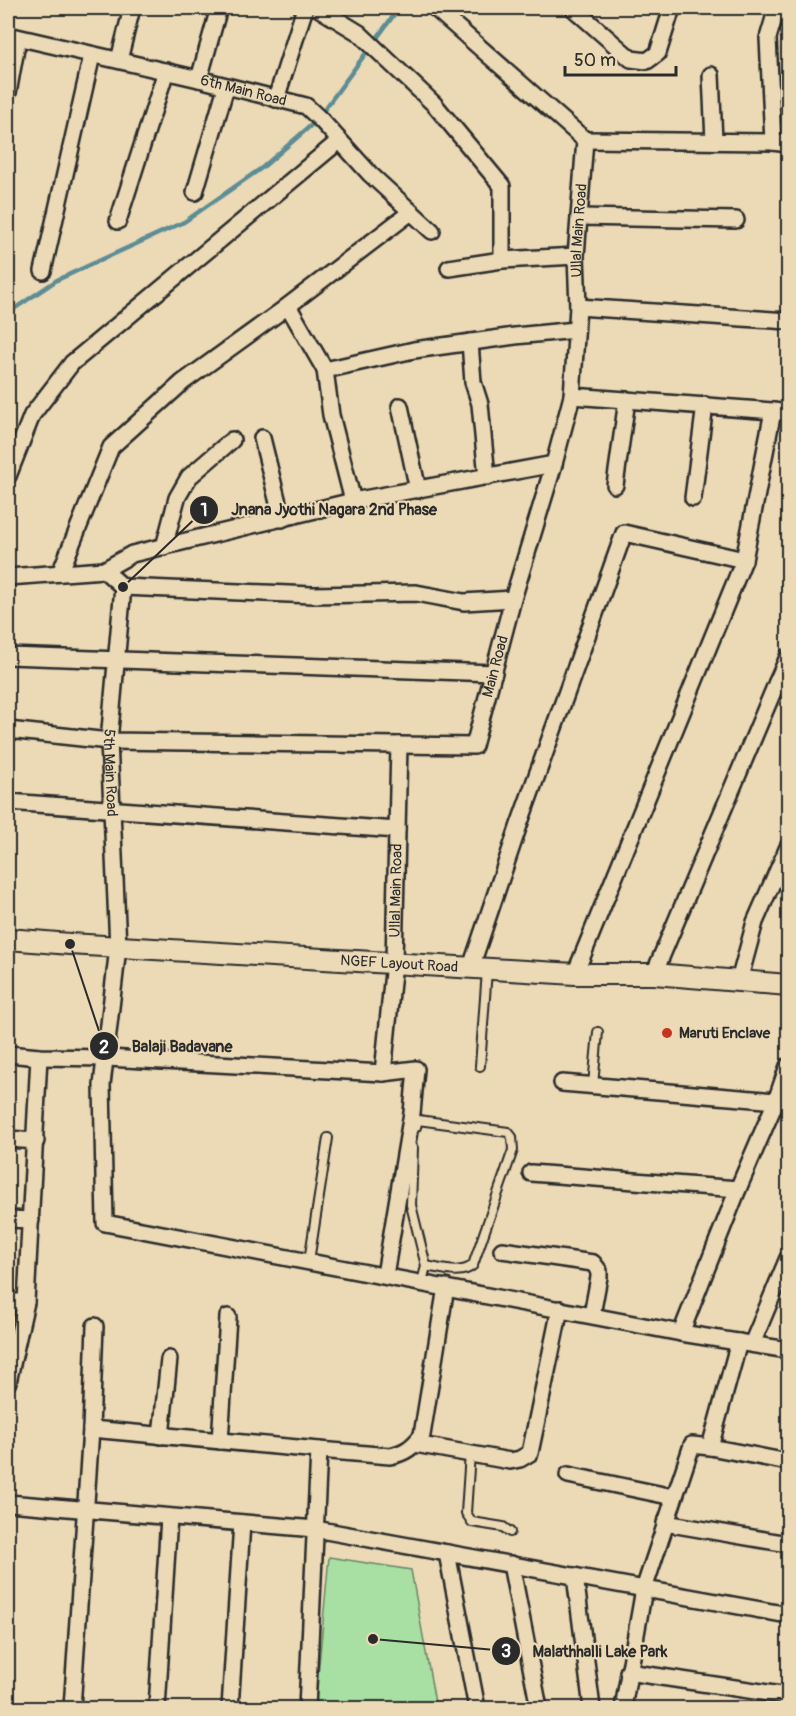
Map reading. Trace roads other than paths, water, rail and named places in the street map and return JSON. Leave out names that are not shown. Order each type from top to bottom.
[{"type":"street","points":[[118,60],[132,8]]},
{"type":"street","points":[[200,79],[219,8]]},
{"type":"street","points":[[276,99],[305,8]]},
{"type":"street","points":[[318,8],[359,33],[434,104],[501,186],[502,260]]},
{"type":"street","points":[[435,8],[585,140],[781,143],[768,38],[777,8]]},
{"type":"street","points":[[573,8],[631,59],[647,62],[658,53],[672,8]]},
{"type":"street","points":[[8,93],[13,36]]},
{"type":"street","name":"6th Main Road","points":[[13,36],[306,106],[370,174],[432,231]]},
{"type":"street","points":[[43,271],[92,55]]},
{"type":"street","points":[[118,221],[166,71]]},
{"type":"street","points":[[711,75],[714,141]]},
{"type":"street","points":[[195,192],[226,87]]},
{"type":"street","name":"Ullal Main Road","points":[[539,517],[572,396],[578,307],[576,256],[585,140]]},
{"type":"street","points":[[8,476],[32,415],[72,363],[339,141]]},
{"type":"street","points":[[60,573],[111,447],[183,382],[284,309],[411,212]]},
{"type":"street","points":[[579,217],[736,220]]},
{"type":"street","points":[[448,268],[502,260],[576,256]]},
{"type":"street","points":[[578,307],[789,321]]},
{"type":"street","points":[[284,309],[291,311],[325,370],[331,415],[353,501]]},
{"type":"street","points":[[325,370],[414,350],[576,330]]},
{"type":"street","points":[[470,342],[472,382],[480,404],[487,477]]},
{"type":"street","points":[[572,396],[781,412],[744,560],[575,974]]},
{"type":"street","points":[[615,485],[627,400]]},
{"type":"street","points":[[693,498],[705,405]]},
{"type":"street","points":[[400,406],[418,490]]},
{"type":"street","points":[[262,438],[282,519]]},
{"type":"street","points":[[164,547],[177,498],[189,477],[232,440]]},
{"type":"street","points":[[8,577],[104,570],[132,554],[353,501],[554,464]]},
{"type":"street","name":"Main Road","points":[[399,745],[474,746],[513,599],[539,517]]},
{"type":"street","points":[[479,968],[519,825],[624,533],[744,560]]},
{"type":"street","points":[[104,570],[123,587],[313,595],[416,593],[464,602],[513,599]]},
{"type":"street","name":"5th Main Road","points":[[123,587],[109,741],[118,947],[107,1058],[102,1085],[105,1223],[309,1261]]},
{"type":"street","points":[[8,656],[494,673]]},
{"type":"street","points":[[654,974],[783,684],[789,657]]},
{"type":"street","points":[[8,730],[109,741],[399,745]]},
{"type":"street","name":"Ullal Main Road","points":[[383,1073],[394,962],[399,745]]},
{"type":"street","points":[[8,802],[397,830]]},
{"type":"street","points":[[739,981],[755,921],[789,847]]},
{"type":"street","name":"NGEF Layout Road","points":[[8,939],[575,974],[654,974],[789,985]]},
{"type":"street","points":[[8,1053],[39,1057],[107,1058],[383,1073],[416,1069],[412,1113],[385,1275]]},
{"type":"street","points":[[8,1382],[26,1302],[39,1057]]},
{"type":"street","points":[[681,1333],[789,1066]]},
{"type":"street","points":[[562,1083],[776,1101]]},
{"type":"street","points":[[8,1139],[36,1140]]},
{"type":"street","points":[[531,1173],[738,1189]]},
{"type":"street","points":[[8,1219],[31,1220]]},
{"type":"street","points":[[502,1250],[593,1263],[599,1277],[592,1316]]},
{"type":"street","points":[[710,1448],[746,1343],[789,1258]]},
{"type":"street","points":[[309,1261],[681,1333],[789,1350]]},
{"type":"street","points":[[91,1429],[390,1455],[408,1450],[422,1435],[446,1287]]},
{"type":"street","points":[[8,1302],[26,1302]]},
{"type":"street","points":[[416,1444],[510,1461],[530,1454],[560,1309]]},
{"type":"street","points":[[220,1441],[228,1317]]},
{"type":"street","points":[[72,1708],[91,1429],[95,1326]]},
{"type":"street","points":[[161,1436],[169,1359]]},
{"type":"street","points":[[623,1708],[644,1588],[692,1445],[789,1462]]},
{"type":"street","points":[[307,1708],[319,1450]]},
{"type":"street","points":[[568,1475],[673,1497]]},
{"type":"street","points":[[8,1503],[315,1529],[789,1615]]},
{"type":"street","points":[[157,1708],[169,1517]]},
{"type":"street","points":[[230,1708],[242,1523]]},
{"type":"street","points":[[665,1523],[789,1544]]},
{"type":"street","points":[[447,1553],[477,1708]]},
{"type":"street","points":[[511,1564],[539,1708]]},
{"type":"street","points":[[575,1576],[592,1708]]},
{"type":"street","points":[[628,1672],[789,1696]]},
{"type":"lane","points":[[479,968],[480,1066]]},
{"type":"lane","points":[[593,1085],[598,1032]]},
{"type":"lane","points":[[422,1282],[426,1266],[411,1205],[412,1153],[417,1120],[508,1132],[512,1137],[513,1150],[472,1265],[468,1270],[461,1271],[426,1266]]},
{"type":"lane","points":[[309,1261],[328,1138]]},
{"type":"lane","points":[[470,1453],[466,1513],[472,1522],[503,1527],[510,1532]]},
{"type":"waterway","points":[[8,313],[57,280],[184,222],[263,167],[316,121],[399,8]]},
{"type":"place","name":"Jnana Jyothi Nagara 2nd Phase","points":[[123,587]]},
{"type":"place","name":"Balaji Badavane","points":[[70,944]]},
{"type":"place","name":"Maruti Enclave","points":[[667,1033]]},
{"type":"place","name":"Malathhalli Lake Park","points":[[373,1639]]}]
